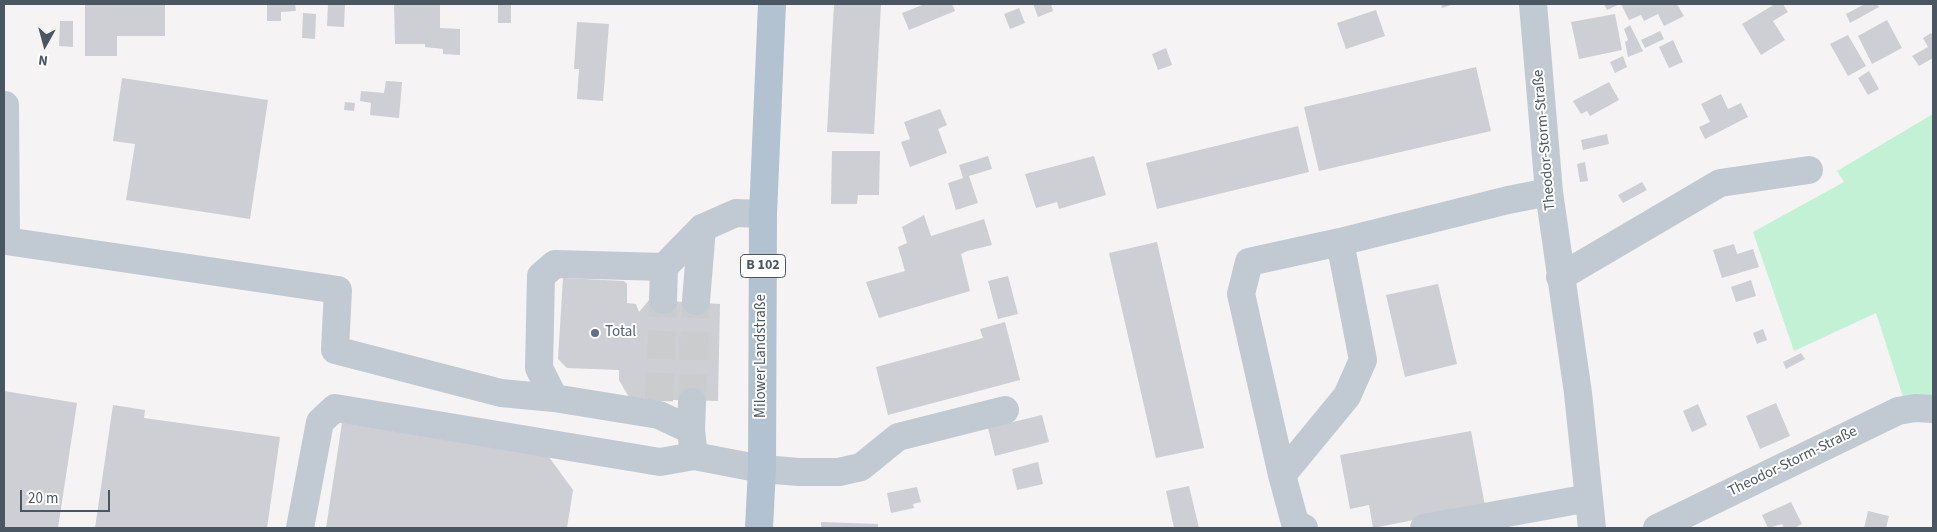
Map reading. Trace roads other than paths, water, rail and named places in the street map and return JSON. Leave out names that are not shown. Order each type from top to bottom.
[{"type":"main road","name":"Milower Landstraße","points":[[759,528],[762,469],[763,214],[772,4]]},
{"type":"street","name":"Theodor-Storm-Straße","points":[[1533,4],[1549,192],[1578,394],[1592,528]]},
{"type":"street","points":[[5,105],[6,241],[338,290],[335,350],[501,393],[659,408],[693,443],[762,469],[838,472],[861,467],[898,436],[1005,410]]},
{"type":"street","points":[[1560,277],[1720,183],[1809,170]]},
{"type":"street","points":[[1304,528],[1295,522],[1282,475],[1241,294],[1248,262],[1549,192]]},
{"type":"street","points":[[663,300],[664,267],[702,228],[736,213],[763,214]]},
{"type":"street","points":[[696,301],[702,228]]},
{"type":"street","points":[[1282,475],[1347,396],[1363,360],[1340,242]]},
{"type":"street","points":[[554,398],[539,368],[541,276],[555,264],[664,267]]},
{"type":"street","points":[[692,402],[693,443]]},
{"type":"street","points":[[300,528],[320,422],[335,408],[660,462],[693,443]]},
{"type":"street","name":"Theodor-Storm-Straße","points":[[1657,528],[1898,411],[1915,408],[1933,409]]},
{"type":"street","points":[[1424,528],[1589,498]]},
{"type":"tunnel","points":[[659,401],[663,300]]},
{"type":"tunnel","points":[[692,402],[696,301]]},
{"type":"place","name":"Total","points":[[595,333]]}]
